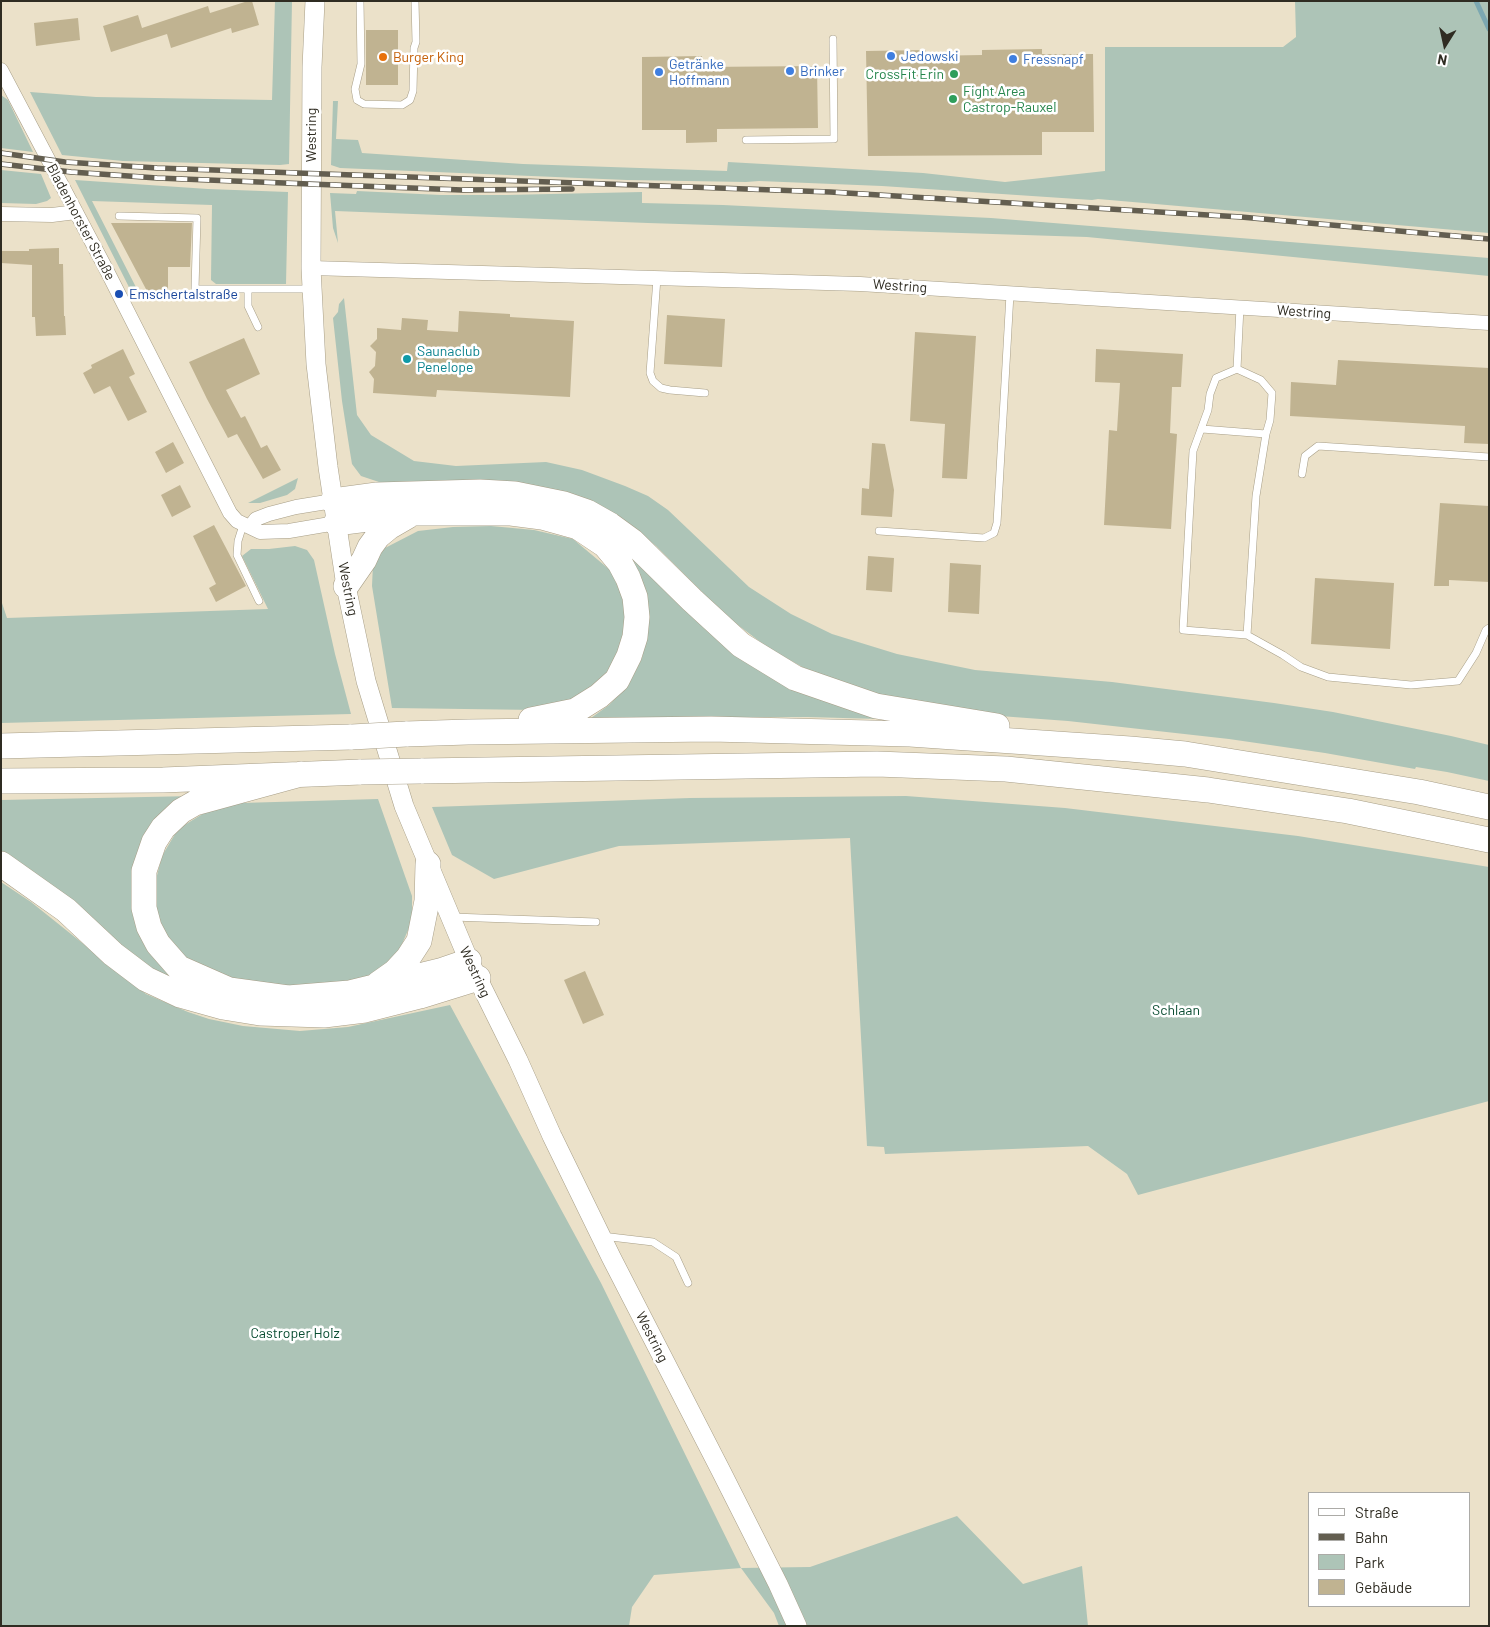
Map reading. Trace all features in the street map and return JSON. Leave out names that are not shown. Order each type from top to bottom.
[{"type":"highway","points":[[335,512],[377,495],[480,492],[515,494],[564,504],[587,512],[610,525],[632,541],[692,600],[742,644],[795,678],[876,706],[1130,748]]},
{"type":"highway","points":[[335,512],[512,513],[542,516],[578,527],[604,545],[620,562],[635,597],[637,617],[635,637],[629,656],[617,680],[599,696],[576,711],[541,719],[502,722],[468,732]]},
{"type":"highway","points":[[346,586],[378,536],[389,527],[415,513]]},
{"type":"highway","points":[[1,746],[352,737],[468,732],[711,729],[910,734],[1130,748],[1185,754],[1419,792],[1489,807]]},
{"type":"highway","points":[[1,781],[163,780],[361,772],[877,764],[1006,769],[1208,790],[1348,812],[1489,840]]},
{"type":"highway","points":[[301,774],[195,803],[181,811],[163,828],[154,842],[144,871],[144,908],[149,927],[158,944],[179,968],[229,990],[288,998],[350,993],[440,971],[474,969]]},
{"type":"highway","points":[[1,864],[66,910],[113,954],[146,979],[180,995],[224,1007],[260,1014],[324,1015],[365,1010],[420,996],[474,969]]},
{"type":"highway","points":[[372,987],[395,972],[408,958],[418,941],[427,901],[428,864]]},
{"type":"main road","name":"Westring","points":[[315,1],[312,67],[311,289],[316,364],[346,586],[366,680],[404,806],[474,969],[552,1136],[778,1584],[797,1626]]},
{"type":"street","name":"Bladenhorster Straße","points":[[1,70],[230,513],[237,521],[247,526]]},
{"type":"street","points":[[1,214],[52,215],[76,212]]},
{"type":"street","name":"Westring","points":[[311,268],[860,284],[1489,323]]},
{"type":"street","points":[[296,507],[335,512],[274,532],[260,532],[247,526],[256,519],[296,507]]},
{"type":"lane","points":[[360,1],[361,64],[355,89],[358,100],[364,104],[402,104],[410,100],[413,91],[414,48],[416,42],[415,1]]},
{"type":"lane","points":[[746,140],[834,139],[833,39]]},
{"type":"lane","points":[[119,216],[197,218],[195,289],[311,289]]},
{"type":"lane","points":[[657,278],[650,373],[653,381],[661,388],[705,393]]},
{"type":"lane","points":[[248,290],[248,306],[258,327]]},
{"type":"lane","points":[[879,531],[984,538],[994,533],[998,523],[1010,294]]},
{"type":"lane","points":[[1237,369],[1240,308]]},
{"type":"lane","points":[[1247,635],[1256,496],[1270,420],[1272,393],[1261,380],[1237,369],[1216,378],[1210,394],[1208,410],[1193,452],[1183,630],[1247,635],[1302,667],[1328,678],[1411,685],[1458,681],[1476,653],[1486,630],[1489,628]]},
{"type":"lane","points":[[1202,429],[1266,434]]},
{"type":"lane","points":[[1302,474],[1305,456],[1318,446],[1489,457]]},
{"type":"lane","points":[[247,526],[238,541],[237,555],[259,601]]},
{"type":"lane","points":[[451,917],[596,922]]},
{"type":"lane","points":[[602,1236],[653,1242],[676,1257],[688,1283]]},
{"type":"green space","points":[[275,1],[292,1],[289,164],[123,161],[62,155],[30,92],[96,97],[272,100]]},
{"type":"green space","points":[[1295,1],[1489,1],[1489,233],[1098,199],[882,186],[759,181],[627,180],[340,168],[331,165],[333,101],[338,101],[336,139],[358,140],[362,153],[523,164],[727,171],[728,162],[923,173],[1005,182],[1105,171],[1105,47],[1283,47],[1296,37]]},
{"type":"green space","points":[[1,95],[8,100],[33,152],[1,148]]},
{"type":"green space","points":[[1,170],[41,174],[51,198],[36,204],[1,203]]},
{"type":"green space","points":[[75,180],[208,189],[288,192],[286,284],[216,284],[211,280],[212,205],[92,201],[142,299],[135,299]]},
{"type":"green space","points":[[357,191],[441,195],[642,192],[642,203],[991,218],[1489,258],[1489,276],[1087,237],[335,211],[338,243],[333,228],[330,193],[356,194]]},
{"type":"green space","points":[[344,298],[357,415],[371,435],[414,461],[456,466],[546,462],[582,470],[625,486],[648,496],[668,510],[749,587],[791,614],[832,634],[897,654],[975,670],[1112,682],[1274,703],[1333,712],[1451,736],[1489,745],[1489,781],[1447,772],[1416,767],[1415,769],[1229,739],[1068,721],[986,715],[897,701],[804,668],[767,647],[726,616],[656,546],[633,527],[382,483],[361,476],[352,464],[342,401],[333,318]]},
{"type":"green space","points":[[298,478],[295,489],[287,495],[260,503],[248,503]]},
{"type":"green space","points":[[491,526],[534,530],[573,539],[610,570],[626,603],[630,623],[614,667],[576,699],[537,710],[392,708],[372,586],[373,564],[385,548],[418,531],[453,527]]},
{"type":"green space","points":[[606,533],[677,593],[879,719],[808,717],[591,718],[609,705],[629,684],[642,658],[646,637]]},
{"type":"green space","points":[[295,546],[307,550],[314,560],[335,654],[351,714],[1,723],[1,600],[7,618],[268,609],[242,556],[251,549]]},
{"type":"green space","points":[[194,796],[133,887],[186,988],[156,979],[1,854],[1,800]]},
{"type":"green space","name":"Schlaan","points":[[906,796],[1065,808],[1298,836],[1489,867],[1489,1101],[1138,1195],[1127,1174],[1088,1146],[885,1154],[884,1147],[867,1146],[850,838],[619,846],[494,879],[452,855],[432,807],[690,798]]},
{"type":"green space","points":[[378,799],[412,896],[412,921],[396,958],[370,978],[320,987],[257,984],[207,973],[179,957],[165,934],[156,911],[153,891],[162,856],[178,829],[214,807],[241,803]]},
{"type":"green space","name":"Castroper Holz","points":[[1,882],[31,902],[146,994],[209,1019],[243,1026],[300,1031],[348,1027],[450,1005],[601,1283],[741,1568],[654,1575],[632,1607],[629,1626],[1,1626]]},
{"type":"green space","points":[[957,1516],[1023,1584],[1082,1566],[1088,1626],[779,1626],[774,1613],[741,1568],[810,1567]]},
{"type":"building","points":[[252,1],[259,25],[232,33],[231,28],[171,48],[167,34],[111,52],[103,26],[138,15],[142,28],[208,6],[210,13]]},
{"type":"building","points":[[78,18],[80,40],[36,46],[34,23]]},
{"type":"building","name":"Burger King","points":[[366,30],[398,30],[398,85],[366,85]]},
{"type":"building","points":[[1042,49],[1042,54],[1093,54],[1094,132],[1042,132],[1042,155],[868,156],[866,51],[926,50],[926,56],[982,55],[982,50]]},
{"type":"building","points":[[702,56],[702,67],[817,66],[818,128],[717,129],[717,142],[686,143],[686,130],[642,130],[642,57]]},
{"type":"building","points":[[111,223],[192,223],[190,267],[168,267],[168,291],[147,291]]},
{"type":"building","points":[[59,248],[59,264],[63,264],[66,335],[36,336],[35,317],[32,317],[32,265],[1,263],[1,251]]},
{"type":"building","points":[[459,311],[510,314],[510,317],[574,321],[570,397],[437,390],[436,397],[373,393],[374,379],[369,372],[375,366],[376,352],[370,346],[377,339],[377,328],[401,330],[402,318],[428,320],[427,330],[458,332]]},
{"type":"building","points":[[667,315],[725,319],[722,367],[664,364]]},
{"type":"building","points":[[915,332],[976,336],[967,479],[942,478],[945,424],[910,421]]},
{"type":"building","points":[[244,338],[260,374],[226,390],[241,418],[245,416],[261,448],[267,445],[281,470],[263,479],[237,434],[228,438],[189,362]]},
{"type":"building","points":[[123,349],[135,374],[129,377],[147,412],[128,421],[110,386],[94,394],[83,373],[92,368],[91,365]]},
{"type":"building","points":[[1096,349],[1183,354],[1181,387],[1172,387],[1170,433],[1177,434],[1171,529],[1104,525],[1109,430],[1117,431],[1120,383],[1095,382]]},
{"type":"building","points":[[1338,360],[1489,368],[1489,444],[1464,443],[1465,426],[1290,416],[1291,382],[1336,385]]},
{"type":"building","points":[[173,442],[184,463],[166,473],[155,452]]},
{"type":"building","points":[[872,443],[885,444],[894,490],[892,517],[861,515],[862,488],[869,489]]},
{"type":"building","points":[[180,485],[191,507],[172,517],[161,495]]},
{"type":"building","points":[[1440,503],[1489,506],[1489,582],[1449,580],[1449,586],[1434,586]]},
{"type":"building","points":[[214,525],[246,586],[216,602],[209,588],[216,584],[193,536]]},
{"type":"building","points":[[868,556],[894,558],[892,592],[866,590]]},
{"type":"building","points":[[950,563],[981,565],[979,614],[948,612]]},
{"type":"building","points":[[1315,578],[1394,583],[1390,649],[1311,644]]},
{"type":"building","points":[[585,971],[604,1015],[583,1024],[564,980]]},
{"type":"waterway","points":[[1476,1],[1489,29]]},
{"type":"railway","points":[[1,153],[65,162],[157,168],[830,192],[1241,217],[1489,239]]},
{"type":"railway","points":[[1,164],[71,172],[157,178],[462,190],[572,189]]},
{"type":"place","name":"Jedowski","points":[[891,56]]},
{"type":"place","name":"Burger King","points":[[383,57]]},
{"type":"place","name":"Fressnapf","points":[[1013,59]]},
{"type":"place","name":"Brinker","points":[[790,71]]},
{"type":"place","name":"Getränke Hoffmann","points":[[659,72]]},
{"type":"place","name":"CrossFit Erin","points":[[954,74]]},
{"type":"place","name":"Fight Area Castrop-Rauxel","points":[[953,99]]},
{"type":"place","name":"Emschertalstraße","points":[[119,294]]},
{"type":"place","name":"Saunaclub Penelope","points":[[407,359]]}]
